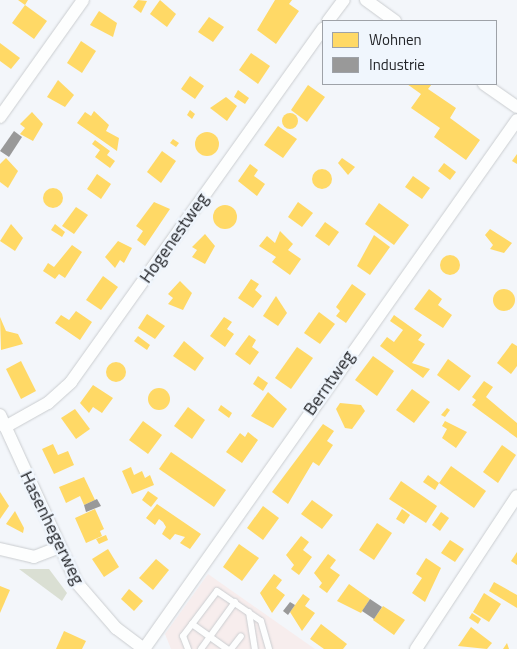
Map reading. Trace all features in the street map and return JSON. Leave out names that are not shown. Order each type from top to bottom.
[{"type":"street","points":[[0,117],[83,0]]},
{"type":"street","points":[[329,20],[344,0]]},
{"type":"street","points":[[366,0],[394,20]]},
{"type":"street","name":"Hogenestweg","points":[[5,427],[48,403],[71,382],[322,30]]},
{"type":"street","points":[[486,85],[517,106]]},
{"type":"street","name":"Berntweg","points":[[144,649],[517,120]]},
{"type":"street","name":"Hasenhegerweg","points":[[0,415],[58,548],[94,606],[144,649]]},
{"type":"street","points":[[416,649],[517,496]]},
{"type":"street","points":[[0,549],[34,558],[58,548]]},
{"type":"lane","points":[[188,649],[182,639],[215,592],[237,604],[262,622],[269,649]]},
{"type":"lane","points":[[201,649],[237,604]]},
{"type":"lane","points":[[249,612],[255,649]]},
{"type":"lane","points":[[192,624],[227,649]]},
{"type":"lane","points":[[231,649],[241,636]]},
{"type":"shaded area","points":[[19,569],[49,569],[67,593],[62,601]]},
{"type":"shaded area","points":[[208,574],[315,649],[171,649],[165,634]]},
{"type":"building: Wohnen","points":[[18,0],[28,0],[25,5]]},
{"type":"building: Wohnen","points":[[138,0],[147,1],[141,13],[133,7]]},
{"type":"building: Wohnen","points":[[160,0],[176,14],[167,27],[150,14]]},
{"type":"building: Wohnen","points":[[275,0],[292,0],[289,4],[299,11],[276,44],[257,30]]},
{"type":"building: Wohnen","points":[[25,5],[47,21],[34,39],[12,23]]},
{"type":"building: Wohnen","points":[[99,11],[117,23],[113,37],[90,25]]},
{"type":"building: Wohnen","points":[[209,17],[224,27],[213,42],[198,32]]},
{"type":"building: Wohnen","points":[[81,41],[96,51],[82,73],[67,63]]},
{"type":"building: Wohnen","points":[[0,43],[20,58],[11,69],[0,61]]},
{"type":"building: Wohnen","points":[[251,53],[270,66],[258,84],[239,70]]},
{"type":"building: Wohnen","points":[[190,76],[204,86],[195,99],[181,89]]},
{"type":"building: Wohnen","points":[[58,80],[74,95],[65,107],[47,97]]},
{"type":"building: Wohnen","points":[[308,85],[325,97],[307,122],[291,110]]},
{"type":"building: Wohnen","points":[[408,85],[431,85],[428,89],[456,108],[450,118],[480,140],[466,160],[434,137],[440,128],[411,108],[421,94]]},
{"type":"building: Wohnen","points":[[238,90],[249,98],[245,104],[234,97]]},
{"type":"building: Wohnen","points":[[226,97],[237,106],[227,121],[210,108]]},
{"type":"building: Wohnen","points":[[190,110],[195,114],[192,119],[187,115]]},
{"type":"building: Wohnen","points":[[94,111],[109,125],[106,131],[119,138],[117,151],[77,123],[85,112],[91,116]]},
{"type":"building: Wohnen","points":[[32,112],[43,124],[33,141],[20,134],[25,128],[20,124]]},
{"type":"building: Wohnen","points":[[287,113],[293,113],[298,118],[296,127],[287,129],[282,124],[282,118]]},
{"type":"building: Wohnen","points":[[278,126],[297,139],[283,158],[264,145]]},
{"type":"building: Wohnen","points":[[207,132],[212,133],[218,139],[218,149],[212,155],[207,156],[202,155],[196,149],[195,144],[196,139],[202,133]]},
{"type":"building: Wohnen","points":[[173,139],[179,143],[176,147],[170,143]]},
{"type":"building: Wohnen","points":[[95,140],[110,151],[107,155],[115,161],[110,168],[95,157],[100,150],[92,144]]},
{"type":"building: Wohnen","points":[[162,151],[176,161],[161,183],[147,172]]},
{"type":"building: Wohnen","points":[[517,154],[517,164],[512,161]]},
{"type":"building: Wohnen","points":[[6,158],[18,171],[8,188],[0,182],[0,164]]},
{"type":"building: Wohnen","points":[[342,158],[355,167],[348,175],[338,163]]},
{"type":"building: Wohnen","points":[[444,163],[456,172],[450,180],[438,171]]},
{"type":"building: Wohnen","points":[[250,164],[258,170],[254,176],[265,184],[257,196],[238,181]]},
{"type":"building: Wohnen","points":[[322,169],[329,172],[332,179],[329,186],[322,189],[315,186],[312,179],[315,172]]},
{"type":"building: Wohnen","points":[[97,174],[111,184],[101,199],[87,189]]},
{"type":"building: Wohnen","points":[[413,176],[430,188],[422,199],[405,187]]},
{"type":"building: Wohnen","points":[[49,188],[57,188],[63,194],[63,202],[57,208],[49,208],[43,202],[43,194]]},
{"type":"building: Wohnen","points":[[154,202],[170,209],[145,246],[137,240],[143,231],[136,226]]},
{"type":"building: Wohnen","points":[[298,202],[313,213],[302,227],[288,217]]},
{"type":"building: Wohnen","points":[[379,203],[409,225],[394,245],[365,224]]},
{"type":"building: Wohnen","points":[[225,205],[230,206],[236,212],[236,222],[230,228],[225,229],[220,228],[214,222],[213,217],[214,212],[220,206]]},
{"type":"building: Wohnen","points":[[76,207],[88,215],[74,234],[62,226]]},
{"type":"building: Wohnen","points":[[325,222],[339,232],[329,246],[315,236]]},
{"type":"building: Wohnen","points":[[11,224],[23,238],[15,251],[0,241]]},
{"type":"building: Wohnen","points":[[55,224],[65,232],[62,237],[51,230]]},
{"type":"building: Wohnen","points":[[490,229],[512,243],[504,253],[490,249],[493,245],[485,235]]},
{"type":"building: Wohnen","points":[[280,231],[293,244],[288,250],[301,259],[290,275],[272,262],[276,257],[259,246],[267,236],[275,243]]},
{"type":"building: Wohnen","points":[[205,234],[215,246],[205,264],[192,257],[197,250],[192,247]]},
{"type":"building: Wohnen","points":[[374,235],[390,247],[370,275],[357,266]]},
{"type":"building: Wohnen","points":[[118,241],[132,248],[124,263],[120,260],[115,268],[105,257]]},
{"type":"building: Wohnen","points":[[72,245],[82,252],[65,278],[59,274],[55,279],[43,271],[48,263],[54,267]]},
{"type":"building: Wohnen","points":[[450,255],[457,258],[460,265],[457,272],[450,275],[443,272],[440,265],[443,258]]},
{"type":"building: Wohnen","points":[[103,276],[118,287],[101,310],[86,300]]},
{"type":"building: Wohnen","points":[[251,279],[259,284],[255,290],[262,296],[253,308],[238,298]]},
{"type":"building: Wohnen","points":[[180,281],[192,293],[183,310],[168,304],[173,298],[168,294]]},
{"type":"building: Wohnen","points":[[352,284],[366,294],[346,323],[336,316],[340,311],[336,307]]},
{"type":"building: Wohnen","points":[[429,289],[442,299],[438,305],[452,315],[443,328],[414,309]]},
{"type":"building: Wohnen","points":[[504,289],[512,292],[515,300],[512,308],[504,311],[496,308],[493,300],[496,292]]},
{"type":"building: Wohnen","points":[[276,296],[287,313],[278,326],[263,316]]},
{"type":"building: Wohnen","points":[[76,311],[92,322],[80,340],[55,323],[61,315],[69,320]]},
{"type":"building: Wohnen","points":[[319,312],[335,324],[320,344],[304,333]]},
{"type":"building: Wohnen","points":[[147,314],[165,326],[155,339],[138,328]]},
{"type":"building: Wohnen","points":[[394,315],[422,335],[418,340],[425,344],[412,363],[430,369],[423,378],[380,346],[387,337],[394,342],[403,330],[390,321]]},
{"type":"building: Wohnen","points":[[0,317],[6,331],[18,334],[23,344],[1,350]]},
{"type":"building: Wohnen","points":[[224,317],[232,322],[227,329],[234,334],[225,347],[210,336]]},
{"type":"building: Wohnen","points":[[249,335],[256,340],[252,347],[259,352],[250,365],[235,354]]},
{"type":"building: Wohnen","points":[[138,336],[150,345],[147,350],[134,341]]},
{"type":"building: Wohnen","points":[[184,341],[204,358],[195,371],[173,356]]},
{"type":"building: Wohnen","points":[[512,343],[517,346],[517,366],[511,374],[497,363]]},
{"type":"building: Wohnen","points":[[297,347],[313,358],[291,389],[275,378]]},
{"type":"building: Wohnen","points":[[373,356],[394,371],[377,396],[355,380]]},
{"type":"building: Wohnen","points":[[448,359],[471,376],[459,391],[437,375]]},
{"type":"building: Wohnen","points":[[21,361],[36,391],[21,399],[6,369]]},
{"type":"building: Wohnen","points":[[116,362],[123,365],[126,372],[123,379],[116,382],[109,379],[106,372],[109,365]]},
{"type":"building: Wohnen","points":[[258,376],[268,383],[263,391],[253,384]]},
{"type":"building: Wohnen","points":[[484,381],[493,387],[486,397],[517,423],[517,438],[472,405],[476,400],[472,397]]},
{"type":"building: Wohnen","points":[[93,385],[113,398],[102,413],[93,407],[89,413],[80,403]]},
{"type":"building: Wohnen","points":[[159,388],[167,391],[170,399],[167,407],[159,410],[151,407],[148,399],[151,391]]},
{"type":"building: Wohnen","points":[[412,389],[430,402],[414,423],[396,410]]},
{"type":"building: Wohnen","points":[[268,392],[287,409],[273,428],[251,416]]},
{"type":"building: Wohnen","points":[[340,403],[361,405],[365,411],[352,429],[345,428],[336,409]]},
{"type":"building: Wohnen","points":[[221,405],[232,413],[229,418],[218,410]]},
{"type":"building: Wohnen","points":[[188,407],[205,420],[192,439],[174,426]]},
{"type":"building: Wohnen","points":[[447,408],[450,410],[445,417],[441,415]]},
{"type":"building: Wohnen","points":[[75,409],[90,429],[76,439],[61,418]]},
{"type":"building: Wohnen","points":[[143,421],[162,435],[148,454],[129,440]]},
{"type":"building: Wohnen","points":[[445,421],[467,432],[456,448],[442,438],[447,429],[442,426]]},
{"type":"building: Wohnen","points":[[323,424],[334,431],[327,441],[333,445],[319,466],[313,462],[288,504],[272,492]]},
{"type":"building: Wohnen","points":[[248,432],[258,440],[242,463],[226,452],[240,433],[245,437]]},
{"type":"building: Wohnen","points":[[53,444],[58,455],[68,451],[74,465],[54,474],[42,449]]},
{"type":"building: Wohnen","points":[[502,445],[516,455],[498,483],[483,472]]},
{"type":"building: Wohnen","points":[[171,452],[226,490],[214,507],[159,469]]},
{"type":"building: Wohnen","points":[[451,466],[486,491],[474,508],[439,483]]},
{"type":"building: Wohnen","points":[[131,467],[134,475],[142,471],[145,478],[150,475],[154,485],[132,494],[122,471]]},
{"type":"building: Wohnen","points":[[428,475],[439,483],[435,490],[423,482]]},
{"type":"building: Wohnen","points":[[84,477],[95,500],[84,505],[80,496],[66,503],[59,487]]},
{"type":"building: Wohnen","points":[[401,481],[437,506],[426,523],[389,499]]},
{"type":"building: Wohnen","points":[[148,491],[158,498],[151,507],[142,500]]},
{"type":"building: Wohnen","points":[[0,492],[9,506],[0,519]]},
{"type":"building: Wohnen","points":[[312,500],[333,515],[322,529],[301,514]]},
{"type":"building: Wohnen","points":[[157,504],[201,534],[190,549],[180,543],[185,537],[175,534],[170,540],[162,534],[166,527],[163,522],[159,519],[155,525],[146,518]]},
{"type":"building: Wohnen","points":[[263,506],[279,518],[263,540],[247,528]]},
{"type":"building: Wohnen","points":[[95,509],[104,529],[100,531],[102,536],[86,543],[75,518]]},
{"type":"building: Wohnen","points":[[402,509],[410,515],[404,524],[396,519]]},
{"type":"building: Wohnen","points":[[15,511],[24,528],[23,533],[6,524]]},
{"type":"building: Wohnen","points":[[441,512],[449,518],[440,531],[432,525]]},
{"type":"building: Wohnen","points":[[377,523],[392,533],[374,560],[359,550]]},
{"type":"building: Wohnen","points":[[106,535],[108,540],[99,544],[96,539]]},
{"type":"building: Wohnen","points":[[301,536],[309,542],[303,550],[312,557],[299,575],[291,569],[294,565],[286,555]]},
{"type":"building: Wohnen","points":[[450,540],[464,549],[455,562],[441,553]]},
{"type":"building: Wohnen","points":[[239,544],[259,558],[242,581],[223,567]]},
{"type":"building: Wohnen","points":[[108,549],[119,567],[104,577],[92,559]]},
{"type":"building: Wohnen","points":[[517,552],[517,565],[511,561]]},
{"type":"building: Wohnen","points":[[328,554],[336,560],[330,568],[340,575],[327,593],[319,587],[322,583],[314,573]]},
{"type":"building: Wohnen","points":[[426,558],[441,568],[425,602],[412,593],[422,578],[416,574]]},
{"type":"building: Wohnen","points":[[156,559],[169,570],[153,590],[139,578]]},
{"type":"building: Wohnen","points":[[274,574],[282,580],[276,588],[285,595],[272,613],[260,593]]},
{"type":"building: Wohnen","points":[[494,582],[517,595],[517,608],[489,591]]},
{"type":"building: Wohnen","points":[[349,584],[370,599],[361,613],[337,601]]},
{"type":"building: Wohnen","points":[[0,586],[10,590],[0,613]]},
{"type":"building: Wohnen","points":[[129,589],[143,601],[134,611],[121,599]]},
{"type":"building: Wohnen","points":[[484,593],[501,604],[489,622],[473,612]]},
{"type":"building: Wohnen","points":[[303,594],[310,599],[305,606],[315,613],[302,631],[290,612]]},
{"type":"building: Wohnen","points":[[383,606],[405,620],[394,635],[373,620]]},
{"type":"building: Wohnen","points":[[472,613],[481,619],[478,624],[469,618]]},
{"type":"building: Wohnen","points":[[321,624],[347,644],[343,649],[324,649],[310,639]]},
{"type":"building: Wohnen","points":[[471,627],[492,643],[487,649],[458,646]]},
{"type":"building: Wohnen","points":[[64,631],[86,641],[82,649],[56,649]]},
{"type":"building: Wohnen","points":[[507,643],[509,649],[503,649]]},
{"type":"building: Industrie","points":[[14,131],[22,137],[9,157],[0,151]]},
{"type":"building: Industrie","points":[[97,499],[101,506],[86,512],[84,505]]},
{"type":"building: Industrie","points":[[370,599],[382,607],[374,619],[362,611]]},
{"type":"building: Industrie","points":[[290,602],[295,605],[288,615],[283,611]]}]
